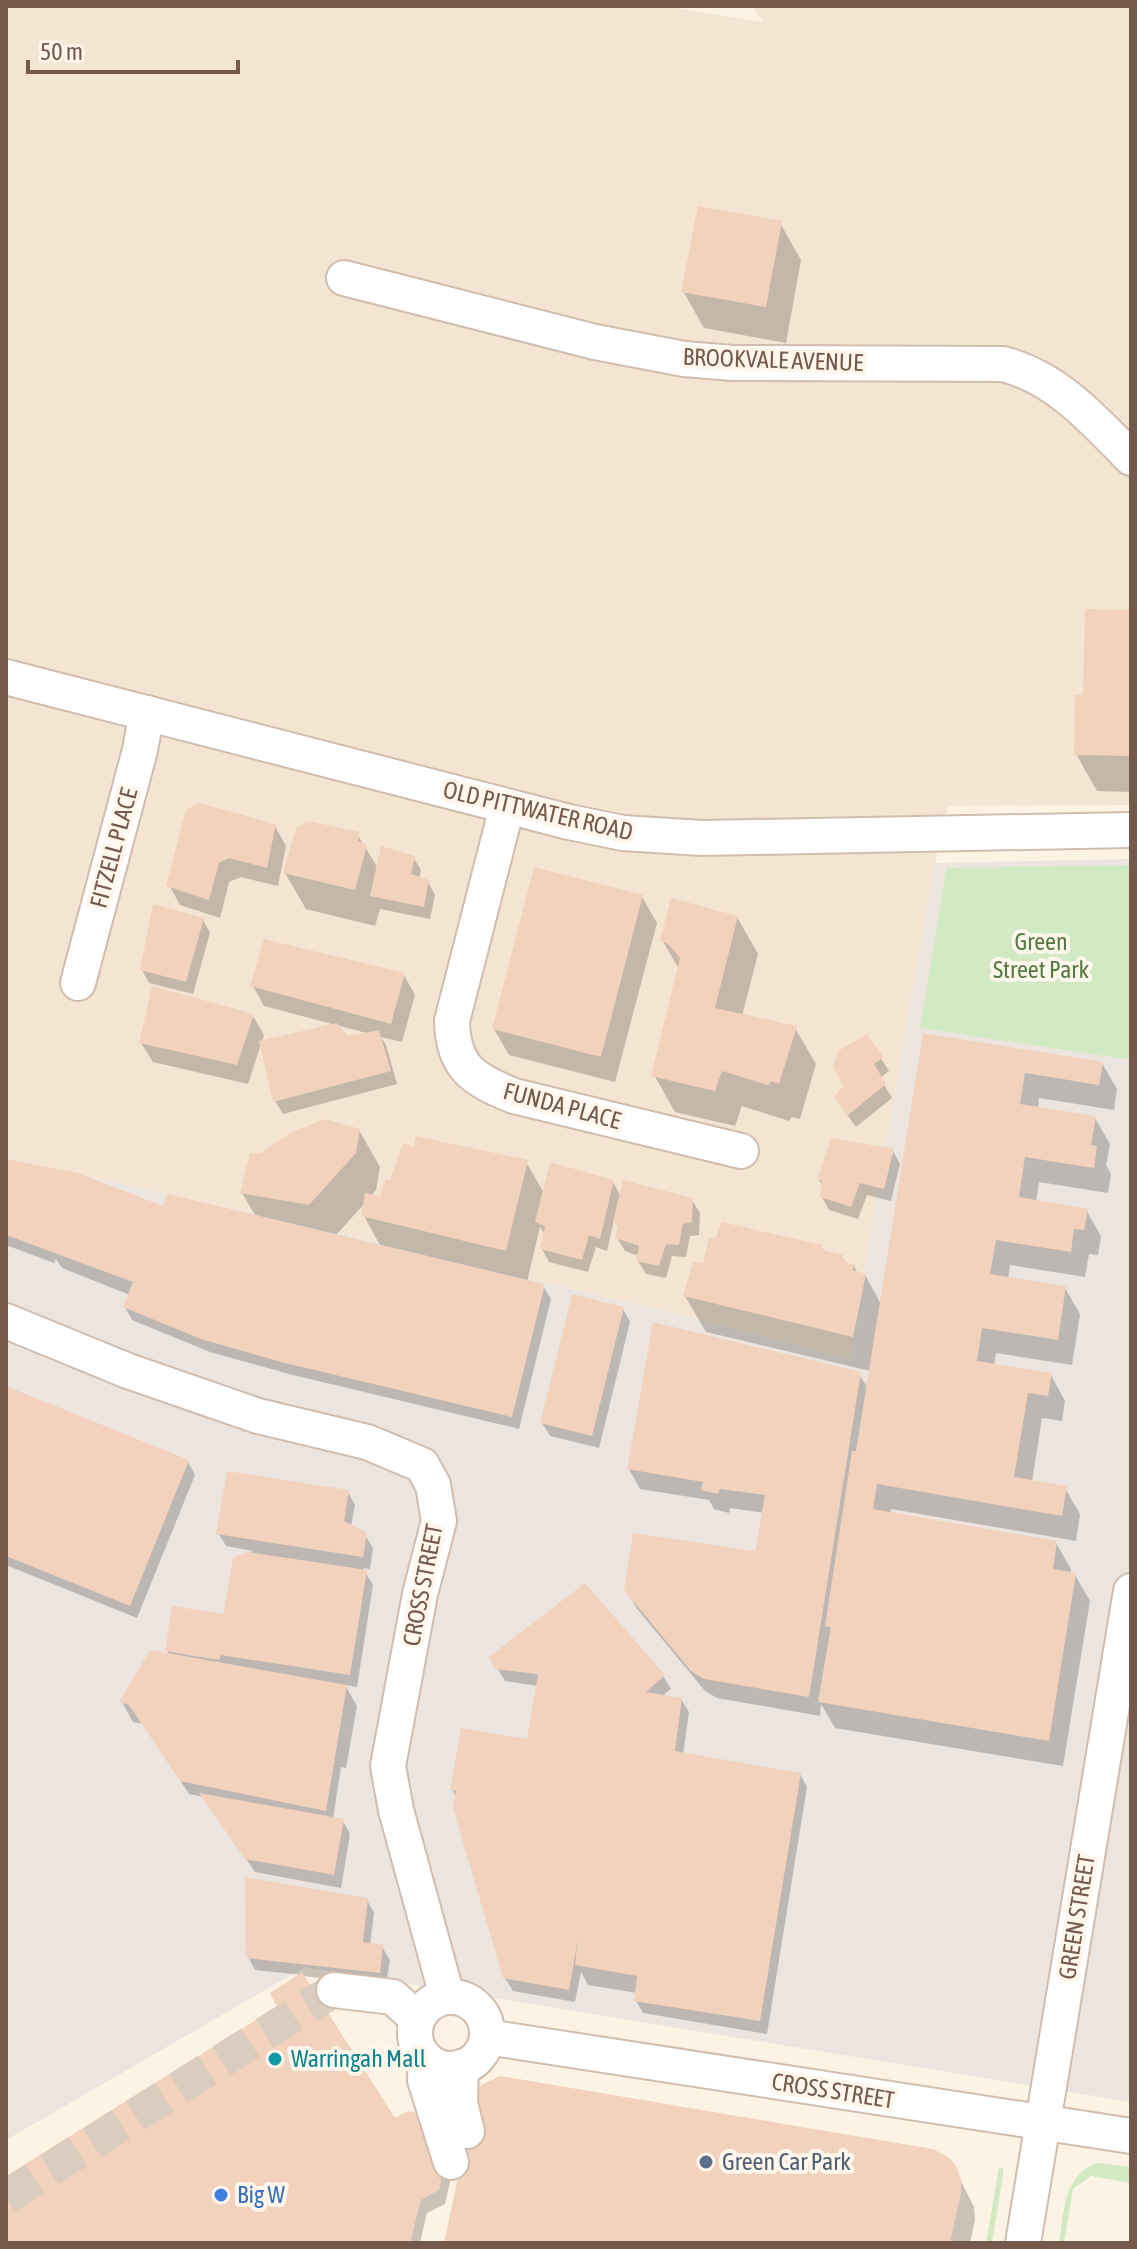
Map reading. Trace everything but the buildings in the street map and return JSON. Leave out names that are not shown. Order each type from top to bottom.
[{"type":"street","name":"BROOKVALE AVENUE","points":[[344,278],[595,342],[684,359],[733,363],[1003,364],[1037,375],[1053,386],[1095,421],[1131,458]]},
{"type":"street","name":"OLD PITTWATER ROAD","points":[[6,677],[507,807],[623,833],[702,838],[1131,830]]},
{"type":"street","name":"FITZELL PLACE","points":[[78,983],[147,713]]},
{"type":"street","name":"FUNDA PLACE","points":[[507,807],[452,1021],[453,1045],[466,1070],[490,1086],[514,1096],[741,1151]]},
{"type":"street","name":"CROSS STREET","points":[[6,1321],[128,1371],[258,1416],[367,1442],[422,1465],[433,1485],[439,1521],[420,1594],[388,1766],[396,1810],[447,1996]]},
{"type":"street","name":"GREEN STREET","points":[[1023,2243],[1131,1591]]},
{"type":"street","points":[[334,1990],[393,1997],[417,2019]]},
{"type":"street","points":[[447,1996],[460,1998],[476,2006],[483,2016],[487,2037],[483,2049],[472,2062],[461,2067],[437,2066],[418,2049],[415,2037],[417,2019],[434,2000],[447,1996]]},
{"type":"street","name":"CROSS STREET","points":[[487,2037],[1131,2136]]},
{"type":"street","points":[[426,2059],[425,2080],[451,2162]]},
{"type":"street","points":[[461,2067],[460,2103],[467,2131]]},
{"type":"shaded area","points":[[6,6],[663,6],[763,22],[752,6],[1131,6],[1131,805],[948,806],[935,863],[849,1359],[657,1309],[6,1158]]},
{"type":"shaded area","points":[[1131,859],[1131,2102],[305,1967],[6,2140],[6,1158],[657,1309],[849,1359],[935,863]]},
{"type":"green space","name":"Green Street Park","points":[[1131,865],[1131,1060],[920,1028],[946,868]]},
{"type":"green space","points":[[1097,2163],[1131,2167],[1131,2183],[1091,2176],[1073,2189],[1064,2243],[1059,2243],[1071,2185],[1077,2176]]},
{"type":"green space","points":[[999,2167],[1003,2168],[1003,2176],[992,2243],[986,2243]]},
{"type":"tunnel","points":[[6,2197],[334,1990]]},
{"type":"place","name":"Warringah Mall","points":[[275,2059]]},
{"type":"place","name":"Green Car Park","points":[[706,2162]]},
{"type":"place","name":"Big W","points":[[221,2195]]}]
